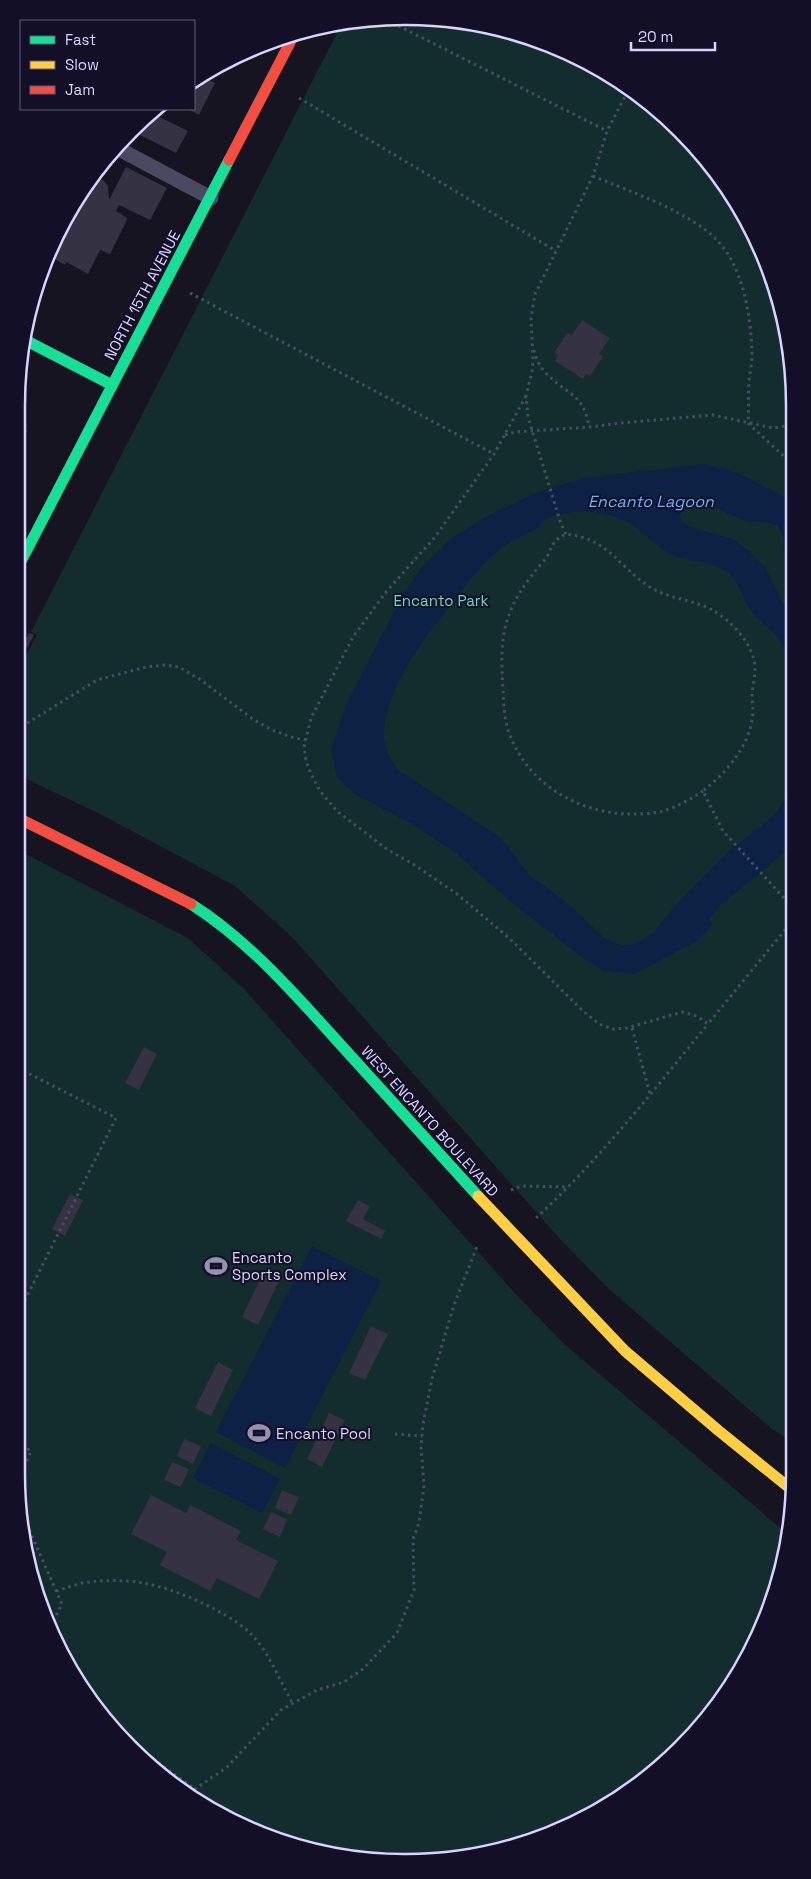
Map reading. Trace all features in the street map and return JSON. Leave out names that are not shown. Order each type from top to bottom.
[{"type":"street","name":"NORTH 15TH AVENUE","points":[[25,554],[290,43]]},
{"type":"street","points":[[30,343],[112,385]]},
{"type":"street","name":"WEST ENCANTO BOULEVARD","points":[[25,821],[186,901],[216,920],[245,945],[290,989],[516,1237],[625,1351],[718,1431],[786,1485]]},
{"type":"lane","points":[[123,151],[211,198]]},
{"type":"path","points":[[398,25],[607,131]]},
{"type":"path","points":[[626,95],[607,131],[593,176],[534,299],[531,318],[532,372],[526,396],[494,454],[435,537],[386,592],[353,637],[311,718],[304,747],[306,761],[311,774],[320,791],[337,811],[388,850],[413,864],[457,894],[509,938],[583,1011],[599,1024],[613,1029],[632,1027],[682,1012],[697,1016],[708,1024]]},
{"type":"path","points":[[299,98],[556,251]]},
{"type":"path","points":[[593,176],[643,197],[691,221],[717,240],[725,250],[739,275],[746,305],[752,355],[748,423]]},
{"type":"path","points":[[167,281],[494,454]]},
{"type":"path","points":[[532,345],[538,363],[544,371],[572,393],[582,404],[588,416],[589,428]]},
{"type":"path","points":[[526,396],[528,418],[532,432],[548,485],[566,534]]},
{"type":"path","points":[[505,435],[515,432],[589,428],[621,422],[712,416],[773,428],[786,426]]},
{"type":"path","points":[[748,423],[786,458]]},
{"type":"path","points":[[566,534],[588,539],[608,550],[651,588],[661,593],[691,600],[713,609],[732,625],[746,644],[755,666],[752,720],[749,731],[734,760],[703,791],[689,800],[662,811],[635,814],[590,809],[575,803],[548,786],[526,764],[516,749],[509,734],[505,711],[501,665],[502,639],[510,611],[522,588],[547,556],[550,546],[566,534]]},
{"type":"path","points":[[25,724],[97,680],[146,667],[165,665],[178,667],[201,680],[246,714],[272,730],[305,740]]},
{"type":"path","points":[[703,791],[715,816],[730,839],[786,900]]},
{"type":"path","points":[[516,1237],[569,1187],[650,1094],[786,929]]},
{"type":"path","points":[[632,1027],[650,1094]]},
{"type":"path","points":[[25,1072],[116,1118],[25,1300]]},
{"type":"path","points":[[507,1192],[521,1186],[569,1187]]},
{"type":"path","points":[[159,1763],[195,1789],[226,1768],[281,1710],[317,1690],[344,1682],[363,1669],[397,1633],[414,1590],[413,1539],[419,1522],[424,1486],[422,1436],[432,1379],[454,1305],[478,1244]]},
{"type":"path","points":[[395,1434],[422,1436]]},
{"type":"path","points":[[25,1447],[31,1451],[25,1465]]},
{"type":"path","points":[[29,1529],[62,1604],[54,1619]]},
{"type":"path","points":[[56,1591],[88,1582],[143,1583],[213,1608],[232,1619],[250,1633],[266,1656],[293,1704]]},
{"type":"green space","name":"Encanto Park","points":[[381,26],[430,26],[480,32],[528,45],[574,64],[617,89],[675,136],[722,194],[747,237],[766,283],[779,331],[783,356],[786,406],[786,1438],[772,1429],[610,1290],[559,1238],[291,936],[235,886],[100,814],[25,778],[25,657],[37,635],[31,632],[338,31]]},
{"type":"green space","points":[[25,854],[188,938],[244,989],[512,1290],[563,1343],[782,1529],[766,1596],[747,1642],[722,1685],[675,1743],[617,1790],[574,1815],[551,1825],[528,1834],[480,1847],[455,1851],[406,1854],[356,1851],[331,1847],[283,1834],[260,1825],[237,1815],[194,1790],[136,1743],[89,1685],[64,1642],[45,1596],[32,1548],[28,1523],[25,1474]]},
{"type":"water","name":"Encanto Lagoon","points":[[703,464],[734,471],[786,497],[786,554],[783,551],[784,539],[781,530],[775,525],[746,521],[694,495],[683,503],[680,516],[687,526],[735,540],[765,567],[782,601],[786,603],[786,653],[780,640],[754,614],[739,586],[731,576],[720,568],[669,553],[636,527],[612,515],[585,511],[568,513],[547,519],[535,530],[493,554],[459,593],[421,644],[401,676],[388,710],[384,728],[384,740],[387,751],[398,770],[498,836],[529,875],[571,906],[603,937],[621,945],[632,945],[654,932],[678,903],[726,854],[773,816],[786,797],[786,850],[720,905],[710,919],[712,925],[697,941],[634,974],[604,971],[583,958],[510,901],[451,849],[412,824],[355,794],[337,777],[331,750],[346,705],[404,593],[421,568],[452,538],[489,515],[533,494],[583,478]]},
{"type":"water","points":[[312,1246],[381,1281],[285,1468],[216,1432]]},
{"type":"water","points":[[211,1443],[280,1479],[262,1513],[193,1478]]},
{"type":"building","points":[[209,80],[215,83],[199,115],[190,110],[195,110],[195,88]]},
{"type":"building","points":[[158,116],[188,131],[176,153],[140,135],[142,130]]},
{"type":"building","points":[[126,167],[167,188],[150,220],[119,205],[116,211],[127,218],[126,222],[110,254],[100,250],[88,274],[66,262],[65,265],[54,259],[76,215],[100,179],[108,186],[109,200]]},
{"type":"building","points":[[582,320],[610,338],[599,354],[603,356],[590,376],[586,374],[583,379],[555,361],[558,355],[554,353],[567,333],[572,335]]},
{"type":"building","points":[[29,633],[34,635],[27,648],[25,647],[25,640]]},
{"type":"building","points":[[144,1047],[157,1054],[139,1090],[125,1083]]},
{"type":"building","points":[[70,1194],[83,1200],[65,1236],[52,1229]]},
{"type":"building","points":[[358,1200],[370,1206],[363,1219],[385,1231],[381,1239],[346,1221]]},
{"type":"building","points":[[264,1271],[280,1279],[258,1325],[242,1317]]},
{"type":"building","points":[[371,1326],[388,1334],[365,1380],[349,1373]]},
{"type":"building","points":[[218,1362],[233,1370],[211,1416],[195,1408]]},
{"type":"building","points":[[329,1413],[345,1420],[322,1467],[307,1459]]},
{"type":"building","points":[[184,1439],[201,1446],[193,1464],[177,1456]]},
{"type":"building","points":[[172,1462],[189,1469],[181,1487],[164,1480]]},
{"type":"building","points":[[282,1490],[299,1497],[291,1515],[275,1508]]},
{"type":"building","points":[[151,1495],[186,1513],[190,1505],[241,1531],[236,1540],[278,1561],[259,1599],[217,1578],[210,1591],[160,1565],[167,1552],[131,1534]]},
{"type":"building","points":[[271,1512],[287,1519],[280,1537],[263,1529]]},
{"type":"traffic: fast","points":[[25,554],[229,160]]},
{"type":"traffic: fast","points":[[30,343],[112,385]]},
{"type":"traffic: fast","points":[[191,904],[232,934],[270,969],[478,1196]]},
{"type":"traffic: slow","points":[[478,1196],[625,1351],[786,1485]]},
{"type":"traffic: jam","points":[[229,160],[290,43]]},
{"type":"traffic: jam","points":[[25,821],[191,904]]},
{"type":"place","name":"Encanto Sports Complex","points":[[216,1266]]},
{"type":"place","name":"Encanto Pool","points":[[259,1433]]}]
